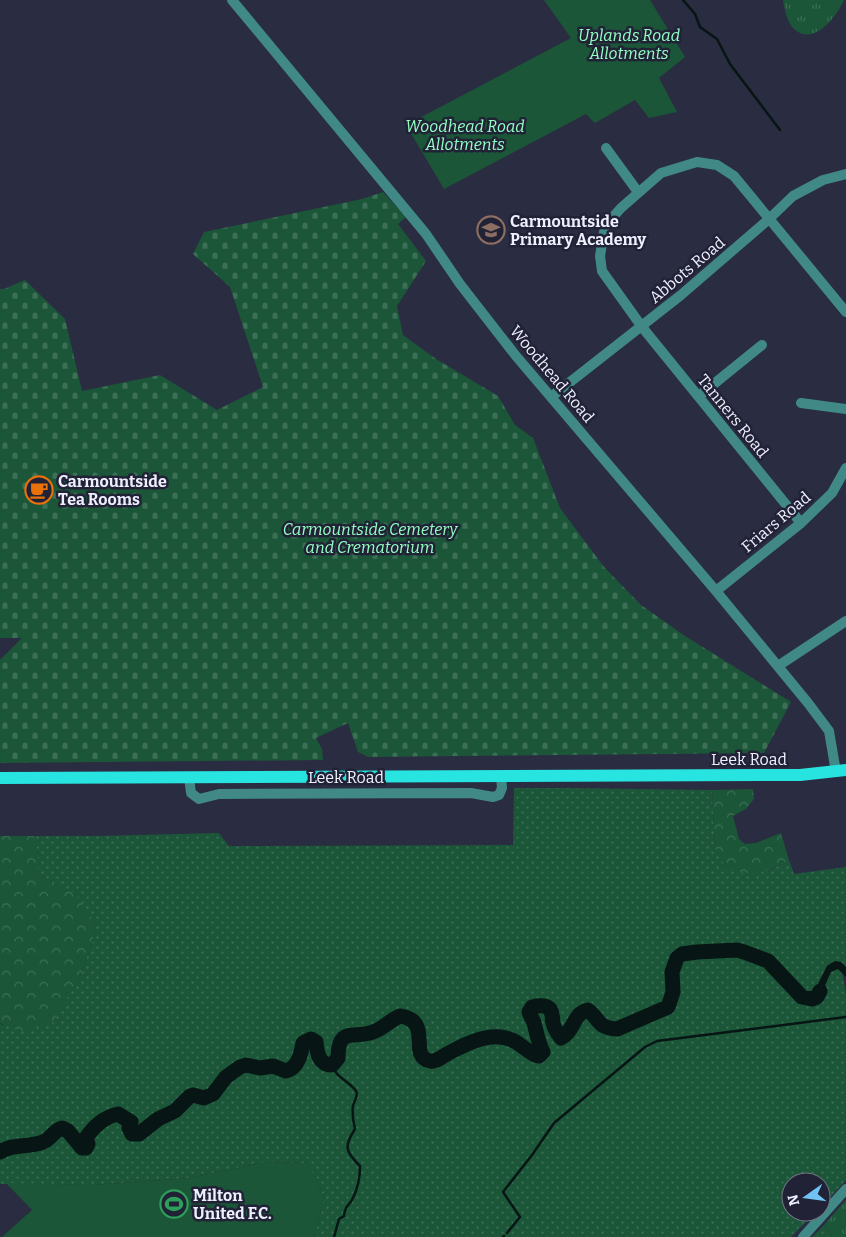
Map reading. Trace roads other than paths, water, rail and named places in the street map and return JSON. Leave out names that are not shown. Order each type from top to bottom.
[{"type":"main road","name":"Leek Road","points":[[0,778],[793,775],[841,771]]},
{"type":"street","name":"Woodhead Road","points":[[232,0],[426,234],[460,284],[516,356],[778,666],[828,731],[841,771]]},
{"type":"street","points":[[606,148],[638,192]]},
{"type":"street","name":"Tanners Road","points":[[770,219],[734,176],[717,166],[696,162],[661,173],[638,192],[605,226],[600,256],[602,271],[642,327],[801,523]]},
{"type":"street","name":"Abbots Road","points":[[551,397],[642,327],[770,219],[793,196],[823,180],[846,174]]},
{"type":"street","points":[[770,219],[846,312]]},
{"type":"street","points":[[698,396],[762,345]]},
{"type":"street","points":[[801,403],[846,409]]},
{"type":"street","name":"Friars Road","points":[[716,591],[801,523],[832,493],[844,476]]},
{"type":"street","points":[[778,666],[846,621]]},
{"type":"street","name":"Leek Road","points":[[189,777],[191,793],[199,799],[219,794],[471,793],[493,797],[499,795],[502,788],[501,776]]},
{"type":"street","points":[[803,1237],[846,1189]]},
{"type":"water","points":[[835,961],[841,962],[846,967],[846,977],[838,969],[831,972],[819,999],[812,1005],[805,1004],[805,994],[809,996],[813,994],[827,966]]},
{"type":"waterway","points":[[683,0],[695,14],[700,27],[717,39],[730,64],[780,130]]},
{"type":"waterway","points":[[0,1152],[10,1147],[43,1142],[62,1128],[68,1131],[82,1148],[86,1148],[88,1144],[86,1138],[92,1130],[104,1120],[118,1114],[131,1122],[129,1128],[132,1134],[139,1134],[158,1119],[175,1111],[190,1096],[204,1098],[213,1094],[226,1077],[240,1067],[246,1065],[260,1068],[273,1066],[286,1071],[296,1064],[303,1043],[311,1039],[316,1042],[321,1061],[332,1065],[338,1058],[341,1041],[344,1038],[377,1031],[400,1016],[410,1019],[416,1024],[420,1053],[430,1061],[437,1060],[472,1042],[490,1037],[508,1038],[539,1056],[543,1052],[529,1012],[532,1007],[542,1006],[550,1009],[554,1027],[561,1038],[569,1032],[579,1015],[588,1010],[602,1025],[617,1029],[668,1007],[673,992],[672,972],[677,958],[682,954],[737,950],[768,961],[802,997],[812,999],[817,997],[820,991]]},
{"type":"waterway","points":[[507,1233],[520,1217],[503,1192],[554,1123],[645,1047],[657,1041],[846,1017]]},
{"type":"waterway","points":[[332,1065],[336,1073],[357,1093],[353,1109],[355,1129],[349,1140],[348,1149],[360,1166],[356,1190],[344,1212],[344,1216],[339,1219],[334,1237]]},
{"type":"place","name":"Carmountside Primary Academy","points":[[491,230]]},
{"type":"place","name":"Carmountside Tea Rooms","points":[[39,490]]},
{"type":"place","name":"Milton United F.C.","points":[[174,1204]]},
{"type":"park label","name":"Uplands Road Allotments","points":[[629,44]]},
{"type":"park label","name":"Woodhead Road Allotments","points":[[465,135]]},
{"type":"park label","name":"Carmountside Cemetery and Crematorium","points":[[370,538]]}]
